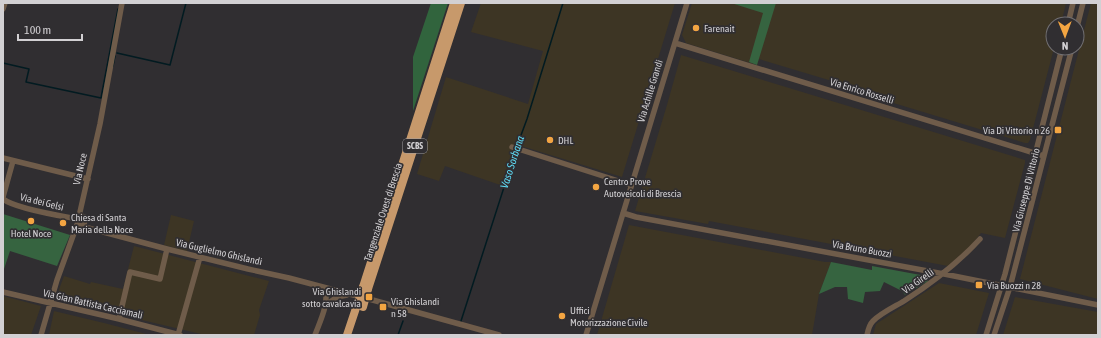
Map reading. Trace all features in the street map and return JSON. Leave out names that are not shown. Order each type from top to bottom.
[{"type":"highway","name":"Tangenziale Ovest di Brescia","points":[[353,335],[360,306],[459,4]]},
{"type":"highway","name":"Tangenziale Ovest di Brescia","points":[[347,335],[360,306]]},
{"type":"street","points":[[3,9],[5,3]]},
{"type":"street","name":"Via Noce","points":[[41,335],[50,303],[78,220],[104,105],[122,3]]},
{"type":"street","name":"Via Achille Grandi","points":[[586,335],[687,3]]},
{"type":"street","points":[[1070,16],[1073,3]]},
{"type":"street","points":[[1080,16],[1083,3]]},
{"type":"street","name":"Via Enrico Rosselli","points":[[675,43],[1044,156]]},
{"type":"street","name":"Via Giuseppe Di Vittorio","points":[[986,335],[1001,285],[1060,56]]},
{"type":"street","name":"Via Giuseppe Di Vittorio","points":[[994,335],[1010,287],[1070,56]]},
{"type":"street","points":[[512,147],[631,185]]},
{"type":"street","points":[[3,158],[88,179]]},
{"type":"street","name":"Via dei Gelsi","points":[[13,161],[3,198],[10,203],[78,220]]},
{"type":"street","name":"Via Bruno Buozzi","points":[[623,212],[636,217],[944,274],[1098,305]]},
{"type":"street","points":[[78,220],[85,217],[84,227]]},
{"type":"street","name":"Via Guglielmo Ghislandi","points":[[78,220],[84,227],[354,295],[337,297],[326,306]]},
{"type":"street","name":"Via Girelli","points":[[867,335],[870,325],[874,320],[944,274],[966,255],[980,239]]},
{"type":"street","points":[[119,319],[130,272],[160,279],[167,249]]},
{"type":"street","points":[[179,335],[200,256]]},
{"type":"street","points":[[316,335],[326,306],[327,295],[325,288]]},
{"type":"street","name":"Via Gian Battista Cacciamali","points":[[3,292],[119,319],[179,335]]},
{"type":"street","points":[[370,299],[499,335]]},
{"type":"shaded area","points":[[481,3],[675,3],[622,177],[518,145],[506,187],[445,166],[439,181],[417,174],[446,77],[528,104],[543,51],[471,32]]},
{"type":"shaded area","points":[[692,3],[1066,3],[1063,16],[1045,16],[1045,56],[1052,56],[1028,143],[877,98],[872,93],[759,59],[757,65],[686,43],[682,35]]},
{"type":"shaded area","points":[[1091,3],[1098,3],[1098,299],[1020,279],[1077,56],[1085,56],[1085,26]]},
{"type":"shaded area","points":[[681,55],[1025,160],[1005,238],[981,233],[969,248],[948,266],[709,221],[708,224],[635,211]]},
{"type":"shaded area","points":[[171,215],[194,221],[187,251],[164,245]]},
{"type":"shaded area","points":[[629,225],[831,262],[819,294],[812,335],[597,335]]},
{"type":"shaded area","points":[[134,246],[269,281],[259,310],[260,315],[254,335],[205,335],[58,299],[57,295],[64,276],[90,284],[91,282],[123,289]]},
{"type":"shaded area","points":[[939,283],[989,293],[976,335],[873,335],[876,324]]},
{"type":"shaded area","points":[[3,296],[41,306],[31,335],[3,335]]},
{"type":"shaded area","points":[[1015,297],[1098,312],[1098,335],[1003,335]]},
{"type":"shaded area","points":[[54,311],[104,323],[150,335],[49,335]]},
{"type":"green space","points":[[431,3],[448,3],[413,111],[413,57]]},
{"type":"green space","points":[[731,3],[776,3],[757,65],[749,62],[763,13]]},
{"type":"green space","points":[[3,214],[70,235],[57,266],[10,251],[3,272]]},
{"type":"green space","points":[[831,262],[872,270],[872,266],[926,276],[928,281],[905,295],[902,291],[884,282],[880,291],[865,292],[863,303],[848,299],[847,287],[835,287],[819,294]]},
{"type":"waterway","points":[[117,53],[170,65],[186,3]]},
{"type":"waterway","name":"Vaso Sorbana","points":[[517,146],[527,119],[563,3]]},
{"type":"waterway","points":[[3,63],[29,69],[26,82],[101,98],[118,9]]},
{"type":"waterway","points":[[113,66],[115,56]]},
{"type":"waterway","name":"Vaso Sorbana","points":[[461,321],[516,150]]},
{"type":"waterway","name":"Vaso Sorbana","points":[[398,335],[403,321]]},
{"type":"place","name":"Farenait","points":[[696,28]]},
{"type":"place","name":"Via Di Vittorio n 26","points":[[1058,130]]},
{"type":"place","name":"DHL","points":[[550,140]]},
{"type":"place","name":"Centro Prove Autoveicoli di Brescia","points":[[596,187]]},
{"type":"place","name":"Hotel Noce","points":[[31,221]]},
{"type":"place","name":"Chiesa di Santa Maria della Noce","points":[[63,223]]},
{"type":"place","name":"Via Buozzi n 28","points":[[979,285]]},
{"type":"place","name":"Via Ghislandi sotto cavalcavia","points":[[369,297]]},
{"type":"place","name":"Via Ghislandi n 58","points":[[383,307]]},
{"type":"place","name":"Uffici Motorizzazione Civile","points":[[562,316]]}]
